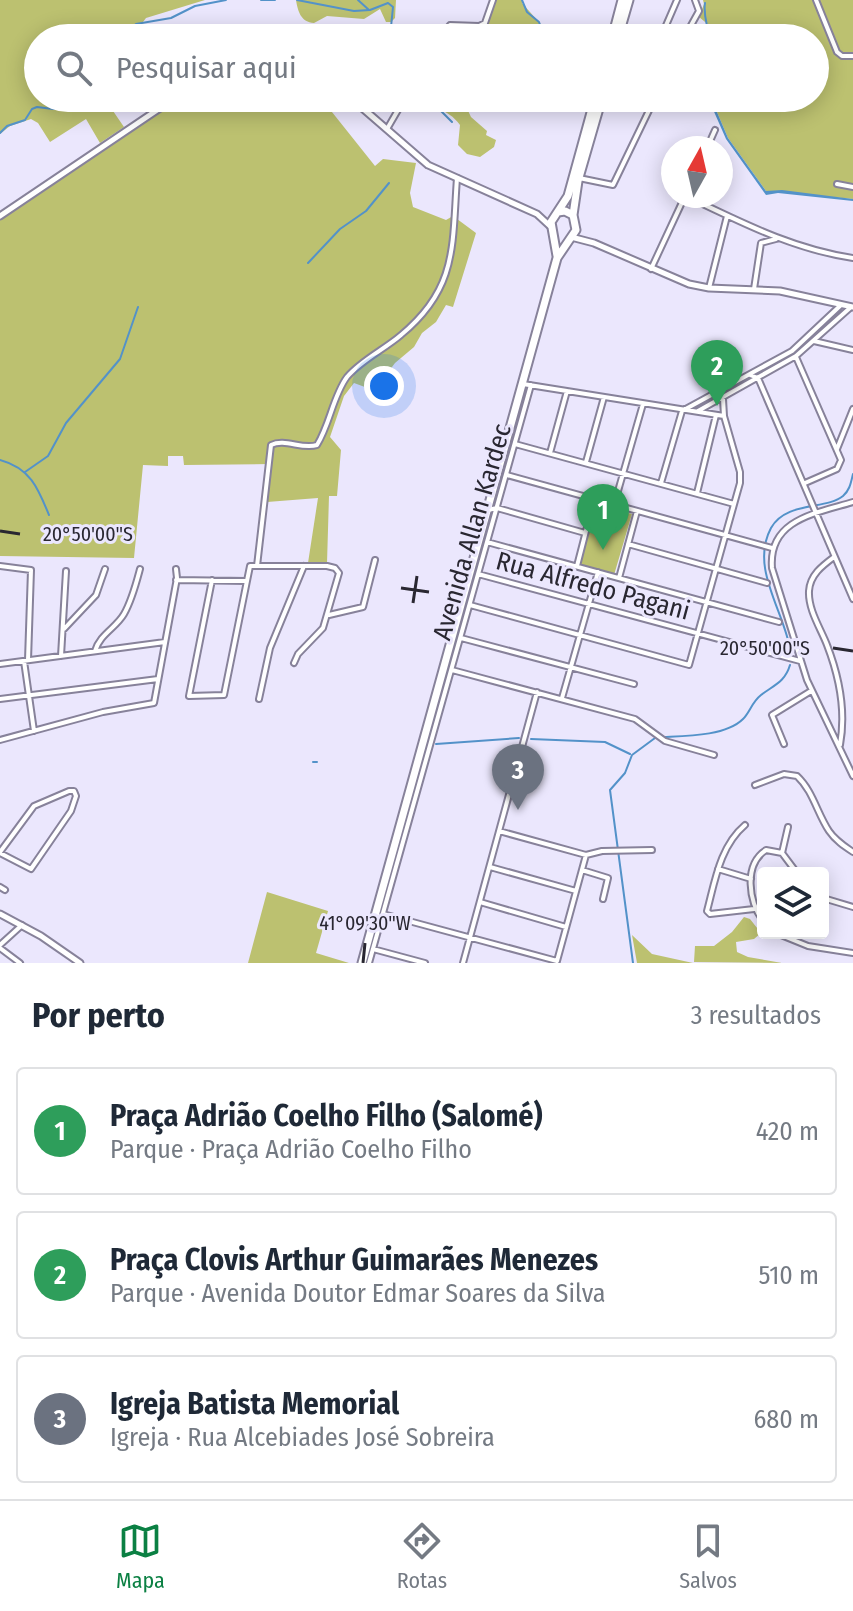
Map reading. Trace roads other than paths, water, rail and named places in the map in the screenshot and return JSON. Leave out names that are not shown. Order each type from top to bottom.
[{"type":"highway","points":[[616,24],[622,0]]},
{"type":"highway","points":[[622,24],[629,0]]},
{"type":"highway","points":[[557,258],[551,222],[568,196],[591,112]]},
{"type":"highway","points":[[362,963],[380,913],[413,795],[436,696],[527,384],[557,258],[575,232],[577,224],[573,215],[579,178],[598,112]]},
{"type":"highway","points":[[557,213],[565,211],[573,215]]},
{"type":"highway","points":[[553,231],[561,238],[570,237]]},
{"type":"highway","points":[[436,696],[446,689]]},
{"type":"street","points":[[483,24],[493,0]]},
{"type":"street","points":[[666,24],[677,0]]},
{"type":"street","points":[[692,24],[699,11],[695,0]]},
{"type":"street","points":[[816,0],[826,24]]},
{"type":"street","points":[[829,32],[837,52],[842,56],[853,56]]},
{"type":"street","points":[[0,216],[154,112]]},
{"type":"street","points":[[365,112],[420,160],[537,214],[553,231]]},
{"type":"street","points":[[387,129],[397,112]]},
{"type":"street","points":[[579,178],[613,185],[648,112]]},
{"type":"street","points":[[712,136],[715,130]]},
{"type":"street","points":[[257,566],[271,445],[279,442],[307,448],[317,445],[348,377],[410,328],[435,298],[451,260],[457,178]]},
{"type":"street","points":[[837,184],[853,187]]},
{"type":"street","points":[[651,269],[680,208]]},
{"type":"street","points":[[711,208],[778,239],[853,258]]},
{"type":"street","points":[[537,214],[557,213]]},
{"type":"street","points":[[709,288],[727,216]]},
{"type":"street","points":[[577,224],[581,233],[594,243]]},
{"type":"street","points":[[570,237],[594,243],[689,284],[709,288],[780,291],[852,307]]},
{"type":"street","points":[[754,289],[761,243],[778,239]]},
{"type":"street","points":[[696,412],[792,351],[841,305]]},
{"type":"street","points":[[661,483],[682,411],[758,378],[796,356],[852,307]]},
{"type":"street","points":[[814,341],[853,350]]},
{"type":"street","points":[[792,351],[837,449],[840,466],[805,483]]},
{"type":"street","points":[[750,375],[758,378],[853,599]]},
{"type":"street","points":[[527,384],[724,416]]},
{"type":"street","name":"Avenida Allan Kardec","points":[[413,795],[461,638],[487,542],[492,509],[507,475],[527,384]]},
{"type":"street","points":[[550,453],[567,391]]},
{"type":"street","points":[[586,462],[604,397]]},
{"type":"street","points":[[470,605],[689,665],[741,476],[724,416],[723,397]]},
{"type":"street","points":[[614,505],[643,404]]},
{"type":"street","points":[[837,449],[853,409]]},
{"type":"street","points":[[697,493],[716,415]]},
{"type":"street","points":[[515,444],[734,504]]},
{"type":"street","points":[[507,475],[768,547]]},
{"type":"street","points":[[577,566],[594,500]]},
{"type":"street","points":[[768,547],[782,531],[815,507],[853,502]]},
{"type":"street","points":[[492,509],[585,533]]},
{"type":"street","points":[[619,578],[637,511]]},
{"type":"street","points":[[487,542],[779,622]]},
{"type":"street","points":[[628,544],[767,583]]},
{"type":"street","points":[[768,547],[811,691],[853,776]]},
{"type":"street","points":[[835,557],[815,574],[809,591],[838,686],[842,730],[839,747]]},
{"type":"street","points":[[329,615],[363,607],[375,560]]},
{"type":"street","points":[[0,566],[31,570],[26,661],[34,731]]},
{"type":"street","points":[[212,580],[189,696],[224,695],[250,566],[331,566],[338,570],[340,576],[323,628],[298,654],[294,663]]},
{"type":"street","points":[[259,699],[270,648],[304,566]]},
{"type":"street","points":[[62,630],[96,595],[105,569]]},
{"type":"street","points":[[95,651],[100,639],[124,614],[140,569]]},
{"type":"street","points":[[0,740],[103,712],[154,703],[176,569]]},
{"type":"street","points":[[61,656],[66,571]]},
{"type":"street","points":[[562,698],[598,572]]},
{"type":"street","name":"Rua Alfredo Pagani","points":[[478,574],[800,661]]},
{"type":"street","points":[[176,580],[247,581]]},
{"type":"street","points":[[461,638],[634,684]]},
{"type":"street","points":[[0,664],[165,642]]},
{"type":"street","points":[[452,670],[635,719],[665,741],[714,755]]},
{"type":"street","points":[[0,699],[158,679]]},
{"type":"street","points":[[784,744],[772,715],[811,691]]},
{"type":"street","points":[[463,963],[537,692]]},
{"type":"street","points":[[755,785],[784,774],[797,776],[810,793],[828,829],[853,852]]},
{"type":"street","points":[[74,791],[76,796],[71,811],[31,869],[0,852],[34,806],[74,791]]},
{"type":"street","points":[[745,825],[731,840],[718,869],[708,913],[718,915],[754,909]]},
{"type":"street","points":[[782,853],[788,827]]},
{"type":"street","points":[[499,831],[586,855],[618,850],[652,850]]},
{"type":"street","points":[[757,913],[751,879],[761,853],[770,850],[782,853],[792,867]]},
{"type":"street","points":[[369,963],[380,913],[557,962],[586,855]]},
{"type":"street","points":[[490,867],[577,891]]},
{"type":"street","points":[[718,869],[751,879]]},
{"type":"street","points":[[582,870],[608,878],[603,899]]},
{"type":"street","points":[[829,900],[853,907]]},
{"type":"street","points":[[480,902],[566,927]]},
{"type":"street","points":[[0,914],[80,963]]},
{"type":"street","points":[[20,963],[0,947],[22,925]]},
{"type":"street","points":[[791,939],[808,946],[850,953],[853,946]]},
{"type":"street","points":[[373,949],[425,963]]},
{"type":"water","points":[[714,112],[717,112],[727,136]]},
{"type":"water","points":[[733,145],[766,191],[782,190],[853,201],[778,193],[766,195]]},
{"type":"waterway","points":[[136,24],[171,18],[195,6],[226,0]]},
{"type":"waterway","points":[[261,0],[275,0]]},
{"type":"waterway","points":[[297,0],[354,11],[370,10],[388,3],[393,7],[391,24]]},
{"type":"waterway","points":[[358,0],[369,10]]},
{"type":"waterway","points":[[522,0],[527,12],[540,24]]},
{"type":"waterway","points":[[705,3],[706,24]]},
{"type":"waterway","points":[[0,133],[7,126],[25,120],[30,112]]},
{"type":"waterway","points":[[442,112],[452,122]]},
{"type":"waterway","points":[[308,263],[340,229],[366,211],[389,183]]},
{"type":"waterway","points":[[25,472],[48,456],[66,423],[120,359],[138,307]]},
{"type":"waterway","points":[[0,460],[19,468],[32,480],[49,515]]},
{"type":"waterway","points":[[791,654],[766,575],[765,544],[778,519],[796,510],[843,496],[849,489],[853,474]]},
{"type":"waterway","points":[[664,737],[705,734],[736,725],[758,698],[782,679],[790,665]]},
{"type":"waterway","points":[[436,744],[519,738]]},
{"type":"waterway","points":[[633,963],[610,790],[625,773],[632,755],[655,738]]},
{"type":"waterway","points":[[531,739],[605,742],[630,754]]},
{"type":"place","name":"Praça Clovis Arthur Guimarães Menezes","points":[[717,406]]},
{"type":"place","name":"Praça Adrião Coelho Filho (Salomé)","points":[[603,550]]},
{"type":"place","name":"Igreja Batista Memorial","points":[[518,810]]}]
